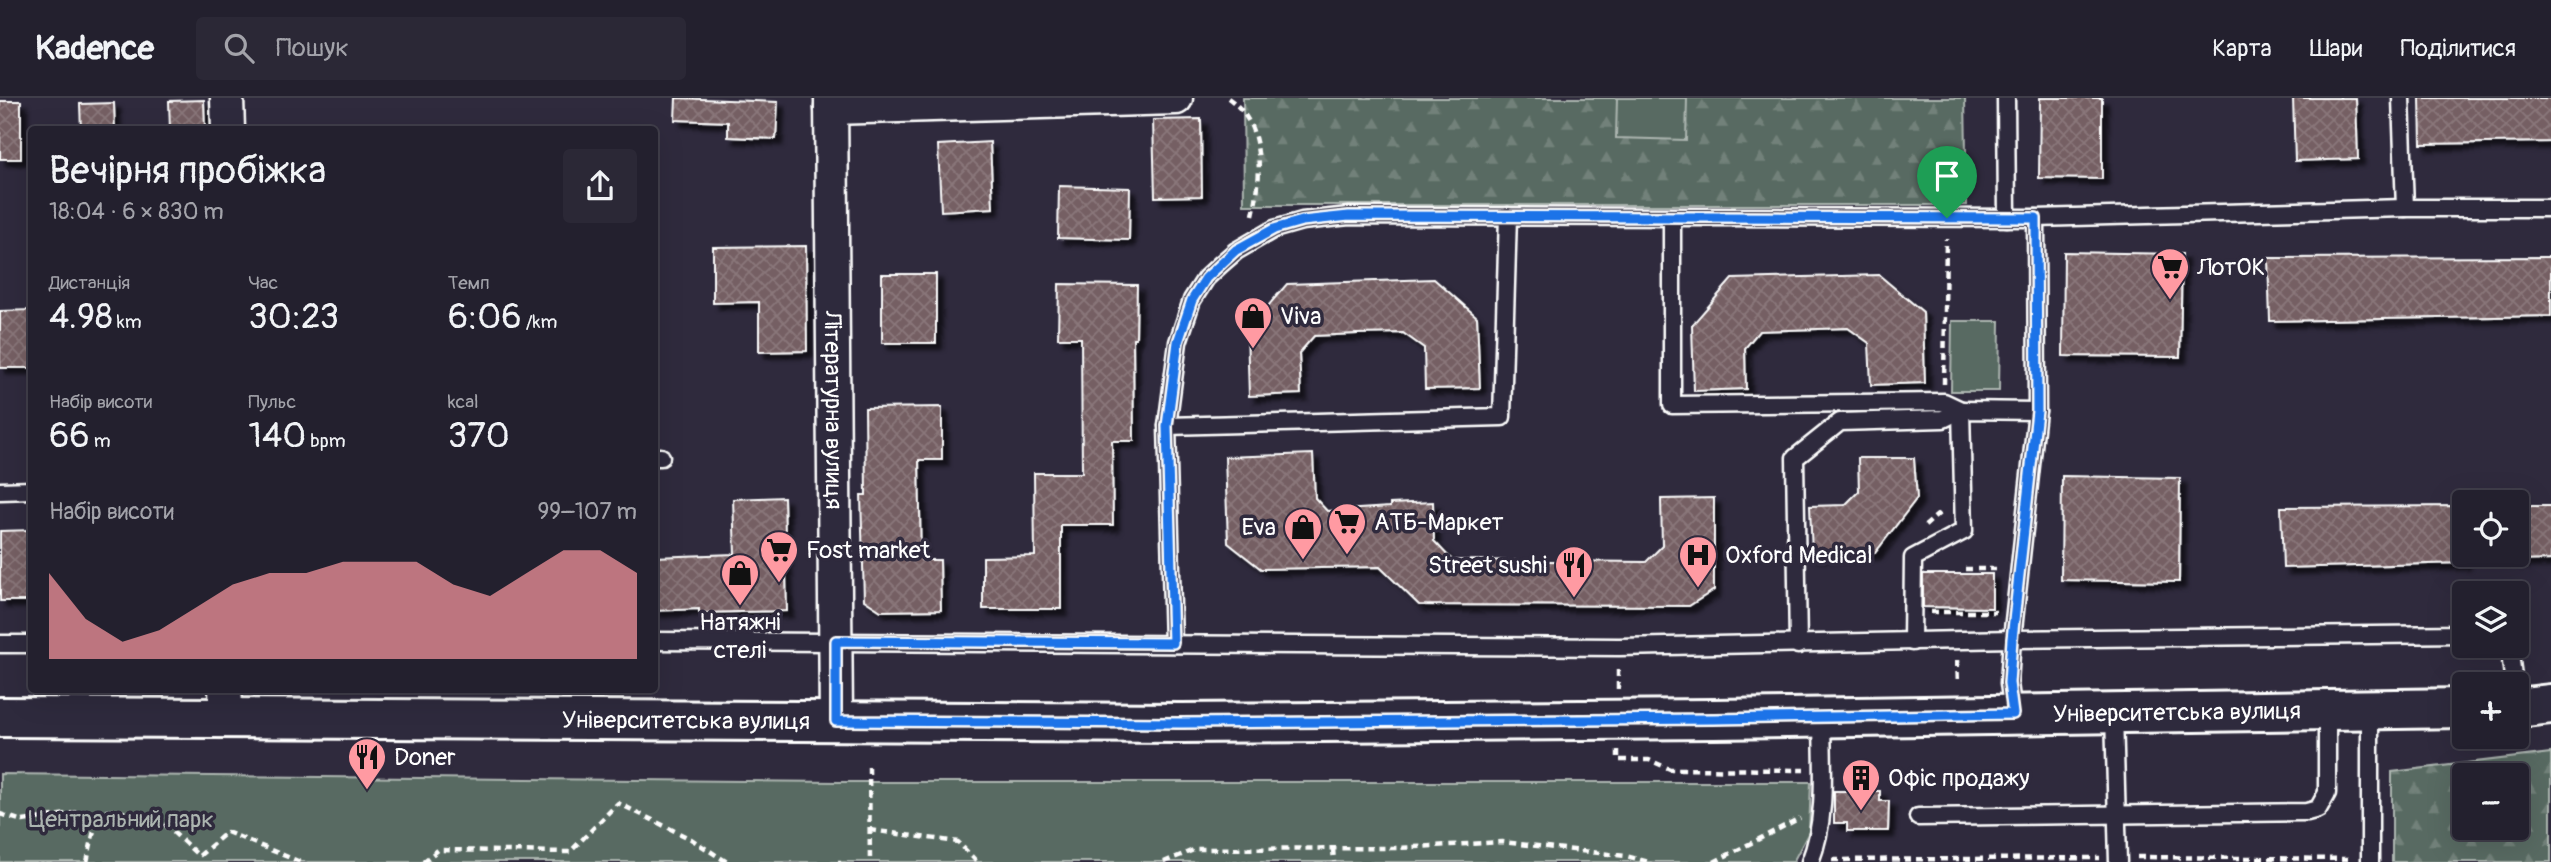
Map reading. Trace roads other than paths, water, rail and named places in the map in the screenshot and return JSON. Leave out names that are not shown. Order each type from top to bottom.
[{"type":"main road","name":"Університетська вулиця","points":[[0,717],[226,704],[836,721],[1236,722],[1700,720],[2452,708]]},
{"type":"main road","points":[[2529,707],[2551,704]]},
{"type":"street","points":[[227,98],[228,126]]},
{"type":"street","points":[[831,103],[1176,98]]},
{"type":"street","name":"Літературна вулиця","points":[[831,103],[836,721]]},
{"type":"lane","points":[[2006,98],[2007,218]]},
{"type":"lane","points":[[2401,98],[2405,208]]},
{"type":"lane","points":[[1173,643],[1167,426],[1178,342],[1192,300],[1206,278],[1243,246],[1274,229],[1327,218],[1947,218],[1972,223],[2007,218],[2405,208],[2551,208]]},
{"type":"lane","points":[[1167,426],[1502,417],[1508,216]]},
{"type":"lane","points":[[1672,218],[1672,405],[1944,402],[1961,410],[2037,411]]},
{"type":"lane","points":[[2013,714],[2009,683],[2012,639],[2037,411],[2036,218]]},
{"type":"lane","points":[[1912,642],[1913,558],[1964,531],[1961,410]]},
{"type":"lane","points":[[1798,645],[1795,458],[1840,422],[1943,419],[1961,410]]},
{"type":"lane","points":[[0,491],[28,490]]},
{"type":"lane","points":[[658,641],[1619,648],[2012,639],[2452,634]]},
{"type":"lane","points":[[0,644],[28,644]]},
{"type":"lane","points":[[1918,817],[2307,812],[2318,809],[2327,793],[2327,710]]},
{"type":"lane","points":[[2370,710],[2370,860]]},
{"type":"lane","points":[[2114,713],[2118,860]]},
{"type":"lane","points":[[1810,861],[1822,807],[1822,716]]},
{"type":"place","name":"ЛотОК","points":[[2170,301]]},
{"type":"place","name":"Viva","points":[[1253,350]]},
{"type":"place","name":"АТБ-Маркет","points":[[1347,556]]},
{"type":"place","name":"Eva","points":[[1303,561]]},
{"type":"place","name":"Fost market","points":[[779,584]]},
{"type":"place","name":"Oxford Medical","points":[[1698,589]]},
{"type":"place","name":"Street sushi","points":[[1574,599]]},
{"type":"place","name":"Натяжні стелі","points":[[740,607]]},
{"type":"place","name":"Doner","points":[[367,791]]},
{"type":"place","name":"Офіс продажу","points":[[1861,812]]},
{"type":"park label","name":"Центральний парк","points":[[121,819]]}]
